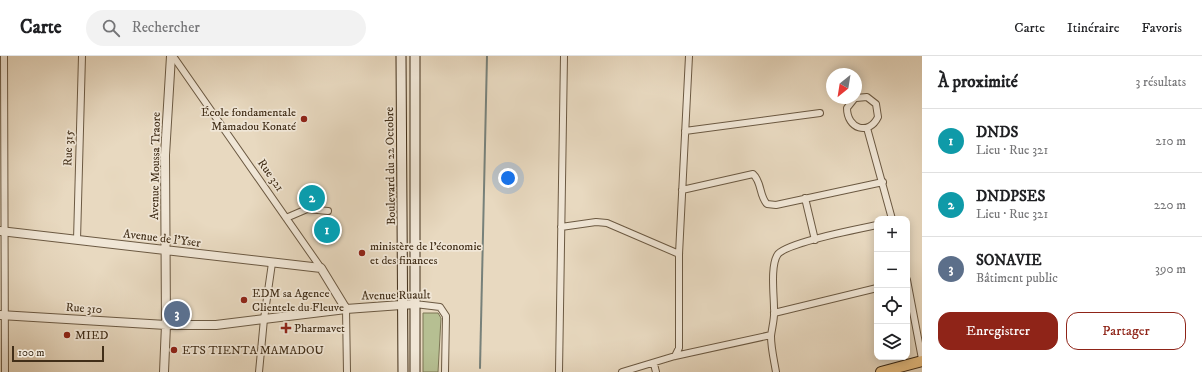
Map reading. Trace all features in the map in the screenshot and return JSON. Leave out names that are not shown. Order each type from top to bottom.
[{"type":"highway","points":[[881,372],[922,360]]},
{"type":"main road","name":"Boulevard du 22 Octobre","points":[[401,56],[403,372]]},
{"type":"main road","name":"Boulevard du 22 Octobre","points":[[415,56],[415,372]]},
{"type":"street","points":[[4,56],[2,315],[5,372]]},
{"type":"street","name":"Rue 315","points":[[77,240],[82,56]]},
{"type":"street","name":"Rue 321","points":[[172,56],[321,268],[346,309]]},
{"type":"street","name":"Avenue Moussa Traore","points":[[164,372],[166,325],[165,155],[172,56]]},
{"type":"street","points":[[559,372],[564,56]]},
{"type":"street","points":[[675,356],[679,348],[679,254],[689,56]]},
{"type":"street","points":[[850,104],[847,116],[853,125],[867,128],[876,122],[878,109],[872,99],[867,97],[862,97]]},
{"type":"street","points":[[685,131],[820,113]]},
{"type":"street","points":[[867,128],[891,216]]},
{"type":"street","points":[[682,190],[753,174],[756,177],[763,200],[767,204],[776,205],[882,182]]},
{"type":"street","points":[[804,198],[814,240]]},
{"type":"street","points":[[286,218],[307,209],[328,211]]},
{"type":"street","points":[[561,227],[596,222],[607,223],[679,254]]},
{"type":"street","points":[[776,372],[772,352],[771,335],[774,314],[773,269],[777,255],[785,249],[814,240],[874,226]]},
{"type":"street","name":"Avenue de l'Yser","points":[[2,231],[321,268]]},
{"type":"street","points":[[260,372],[264,319],[272,263]]},
{"type":"street","points":[[908,288],[922,360]]},
{"type":"street","points":[[774,314],[874,289]]},
{"type":"street","name":"Avenue Ruault","points":[[166,325],[216,325],[346,309],[415,304],[440,307],[446,316],[445,372]]},
{"type":"street","points":[[346,309],[347,372]]},
{"type":"street","name":"Rue 310","points":[[2,315],[166,325]]},
{"type":"street","points":[[622,372],[654,364],[675,356],[771,335]]},
{"type":"street","points":[[654,364],[656,372]]},
{"type":"green space","points":[[423,313],[438,313],[441,318],[438,372],[423,372]]},
{"type":"waterway","points":[[480,368],[487,56]]},
{"type":"place","name":"École fondamentale Mamadou Konaté","points":[[304,119]]},
{"type":"place","name":"DNDPSES","points":[[312,198]]},
{"type":"place","name":"DNDS","points":[[327,230]]},
{"type":"place","name":"ministère de l'économie et des finances","points":[[362,253]]},
{"type":"place","name":"EDM sa Agence Clientele du Fleuve","points":[[244,300]]},
{"type":"place","name":"SONAVIE","points":[[177,314]]},
{"type":"place","name":"Pharmavet","points":[[286,328]]},
{"type":"place","name":"MIED","points":[[67,335]]},
{"type":"place","name":"ETS TIENTA MAMADOU","points":[[174,350]]}]
